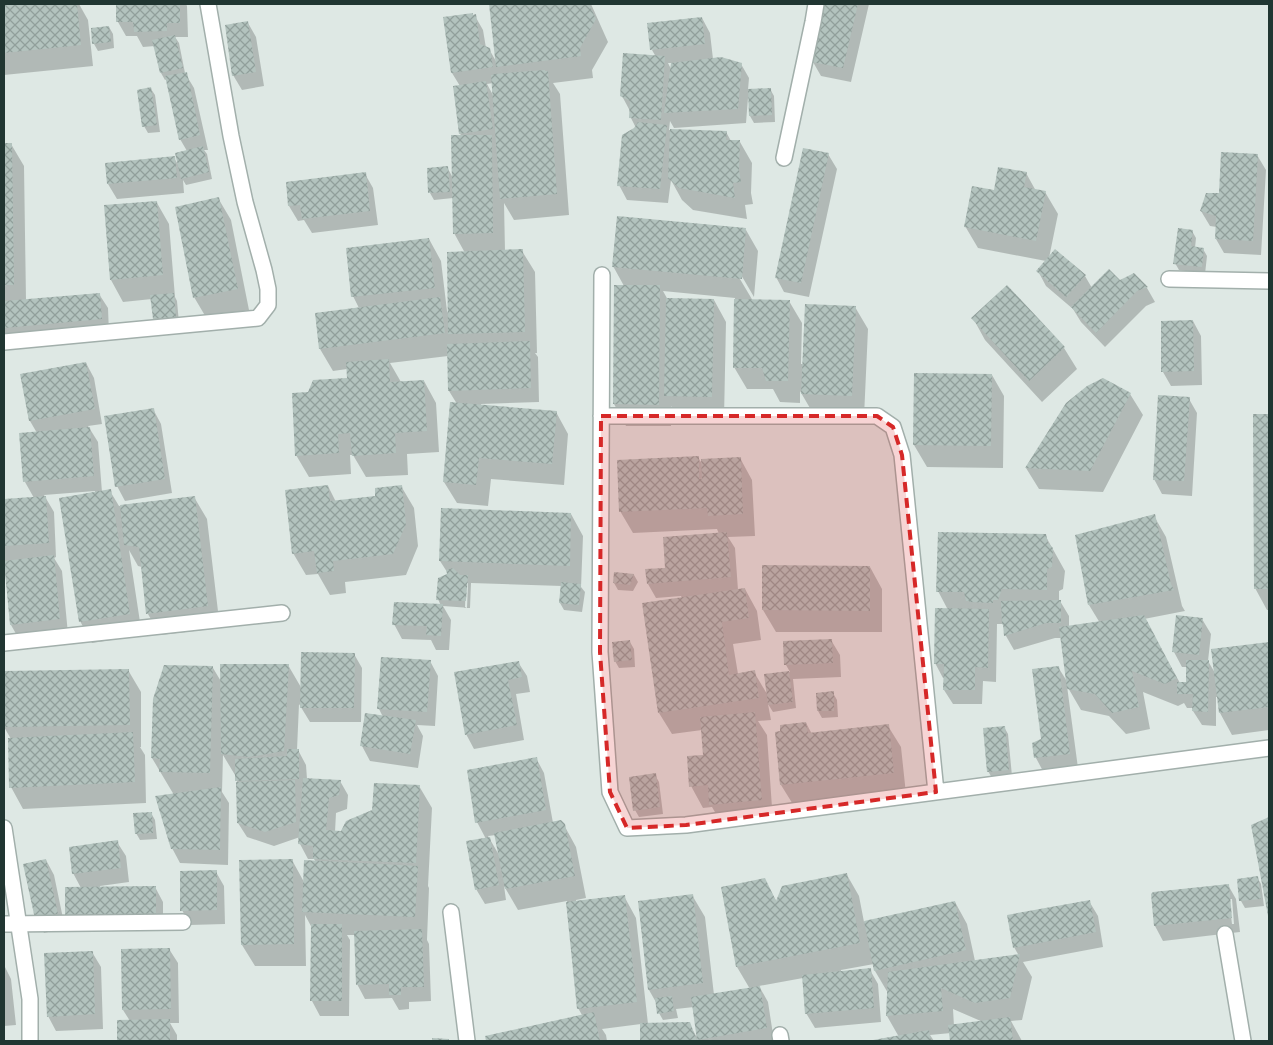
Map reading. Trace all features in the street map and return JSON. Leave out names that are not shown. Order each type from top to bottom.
[{"type":"street","points":[[4,342],[258,318],[268,305],[268,289],[264,270],[245,202],[231,136],[208,4]]},
{"type":"street","points":[[784,158],[816,4]]},
{"type":"street","points":[[602,275],[600,652],[610,792],[627,828],[686,825],[1269,748]]},
{"type":"street","points":[[1169,279],[1269,281]]},
{"type":"street","points":[[601,416],[877,416],[893,427],[902,455],[936,792]]},
{"type":"street","points":[[4,643],[282,613]]},
{"type":"street","points":[[4,828],[11,924],[30,999],[30,1041]]},
{"type":"street","points":[[451,912],[467,1041]]},
{"type":"street","points":[[11,924],[183,922]]},
{"type":"street","points":[[1225,934],[1243,1041]]},
{"type":"highlighted area","points":[[601,416],[877,416],[893,427],[902,455],[936,792],[686,825],[627,828],[610,792],[600,652]]},
{"type":"building","points":[[77,4],[81,45],[4,53],[4,5]]},
{"type":"building","points":[[116,4],[180,4],[180,23],[167,23],[167,31],[134,32],[133,22],[116,22]]},
{"type":"building","points":[[489,4],[589,4],[596,19],[580,48],[581,56],[496,67]]},
{"type":"building","points":[[824,4],[858,4],[843,68],[812,62]]},
{"type":"building","points":[[473,13],[473,15],[476,14],[480,44],[490,48],[493,67],[451,73],[443,17]]},
{"type":"building","points":[[702,17],[705,44],[650,50],[647,23]]},
{"type":"building","points":[[248,21],[256,72],[232,76],[225,25]]},
{"type":"building","points":[[109,26],[111,42],[92,44],[91,28]]},
{"type":"building","points":[[175,35],[183,68],[160,73],[152,40]]},
{"type":"building","points":[[623,53],[665,56],[661,120],[629,118],[630,101],[620,96]]},
{"type":"building","points":[[721,57],[742,63],[738,109],[664,113],[671,63]]},
{"type":"building","points":[[548,71],[557,194],[500,199],[491,75]]},
{"type":"building","points":[[187,72],[200,135],[179,140],[165,76]]},
{"type":"building","points":[[486,81],[493,129],[459,134],[453,86]]},
{"type":"building","points":[[151,87],[157,125],[142,127],[137,90]]},
{"type":"building","points":[[771,88],[772,115],[749,116],[748,89]]},
{"type":"building","points":[[638,122],[667,125],[660,189],[617,186],[622,135],[634,128]]},
{"type":"building","points":[[670,129],[727,131],[726,140],[740,140],[739,170],[741,182],[733,183],[735,198],[679,188],[668,178]]},
{"type":"building","points":[[451,135],[492,135],[493,233],[453,234]]},
{"type":"building","points":[[4,143],[12,143],[14,285],[4,285]]},
{"type":"building","points":[[203,146],[209,172],[181,179],[175,153]]},
{"type":"building","points":[[803,148],[829,153],[801,283],[775,278]]},
{"type":"building","points":[[1221,152],[1258,154],[1253,241],[1215,239],[1216,216],[1200,211],[1206,193],[1219,193]]},
{"type":"building","points":[[175,156],[177,178],[107,184],[105,163]]},
{"type":"building","points":[[448,166],[450,192],[428,193],[427,168]]},
{"type":"building","points":[[998,167],[1027,172],[1024,187],[1046,191],[1036,241],[964,227],[972,186],[994,190]]},
{"type":"building","points":[[366,172],[370,211],[302,219],[300,205],[288,206],[286,182]]},
{"type":"building","points":[[219,197],[238,289],[193,298],[175,207]]},
{"type":"building","points":[[157,201],[163,275],[110,280],[104,205]]},
{"type":"building","points":[[617,216],[746,228],[742,279],[612,267]]},
{"type":"building","points":[[1178,228],[1193,230],[1191,246],[1204,248],[1202,267],[1173,264]]},
{"type":"building","points":[[429,238],[435,288],[351,297],[346,248]]},
{"type":"building","points":[[523,249],[525,332],[448,334],[447,252]]},
{"type":"building","points":[[1055,249],[1086,275],[1066,297],[1036,271]]},
{"type":"building","points":[[1109,269],[1120,280],[1134,273],[1148,287],[1137,291],[1096,333],[1071,307]]},
{"type":"building","points":[[614,285],[660,285],[659,405],[613,404]]},
{"type":"building","points":[[1007,285],[1065,347],[1029,381],[971,318]]},
{"type":"building","points":[[100,293],[102,319],[4,328],[4,301]]},
{"type":"building","points":[[174,293],[176,317],[153,319],[150,295]]},
{"type":"building","points":[[440,297],[445,333],[319,349],[315,313]]},
{"type":"building","points":[[666,298],[714,299],[712,397],[664,396]]},
{"type":"building","points":[[734,299],[790,300],[788,381],[766,381],[762,368],[733,368]]},
{"type":"building","points":[[805,304],[856,306],[852,396],[801,394]]},
{"type":"building","points":[[1193,320],[1194,371],[1161,372],[1161,321]]},
{"type":"building","points":[[530,341],[531,388],[448,391],[447,344]]},
{"type":"building","points":[[389,359],[390,382],[424,380],[427,431],[395,433],[396,453],[352,456],[350,433],[338,434],[339,453],[295,456],[292,393],[308,392],[313,380],[347,378],[346,362]]},
{"type":"building","points":[[86,362],[95,409],[29,421],[20,374]]},
{"type":"building","points":[[914,373],[992,374],[991,446],[913,445]]},
{"type":"building","points":[[1103,378],[1131,393],[1090,471],[1025,468],[1066,403],[1087,386]]},
{"type":"building","points":[[1158,395],[1190,397],[1184,481],[1153,480]]},
{"type":"building","points":[[450,402],[557,411],[552,464],[479,458],[476,485],[443,482]]},
{"type":"building","points":[[154,408],[165,479],[115,487],[104,416]]},
{"type":"building","points":[[1253,414],[1269,414],[1269,589],[1254,589]]},
{"type":"building","points":[[90,427],[94,476],[23,482],[19,433]]},
{"type":"building","points":[[699,456],[699,479],[702,479],[701,459],[741,457],[743,514],[708,516],[707,508],[619,512],[617,460]]},
{"type":"building","points":[[328,485],[330,501],[375,496],[375,488],[402,485],[406,524],[393,554],[333,561],[334,571],[317,573],[314,551],[292,554],[285,490]]},
{"type":"building","points":[[111,489],[130,614],[79,622],[59,498]]},
{"type":"building","points":[[46,496],[49,543],[4,546],[4,499]]},
{"type":"building","points":[[195,496],[208,606],[146,614],[139,547],[124,545],[120,505]]},
{"type":"building","points":[[441,508],[571,513],[570,566],[439,561]]},
{"type":"building","points":[[1155,514],[1174,590],[1088,605],[1075,535]]},
{"type":"building","points":[[727,532],[731,577],[647,584],[645,569],[665,568],[663,537]]},
{"type":"building","points":[[938,532],[1046,534],[1048,543],[1053,548],[1052,567],[1047,569],[1047,590],[1002,589],[998,600],[993,600],[993,603],[966,601],[964,592],[936,592]]},
{"type":"building","points":[[54,555],[60,619],[10,625],[4,561]]},
{"type":"building","points":[[762,565],[870,566],[870,611],[762,610]]},
{"type":"building","points":[[453,568],[460,575],[468,575],[466,601],[436,600],[438,578],[447,574],[446,570]]},
{"type":"building","points":[[614,572],[634,574],[630,585],[613,583]]},
{"type":"building","points":[[561,582],[581,584],[579,605],[559,603]]},
{"type":"building","points":[[745,588],[749,618],[722,622],[729,675],[755,670],[759,698],[658,713],[642,603]]},
{"type":"building","points":[[1061,600],[1061,623],[1046,623],[1004,636],[1001,601]]},
{"type":"building","points":[[394,602],[443,604],[441,636],[426,635],[427,626],[392,625]]},
{"type":"building","points":[[935,608],[989,609],[988,668],[975,667],[975,690],[943,690],[944,664],[934,664]]},
{"type":"building","points":[[1144,615],[1177,678],[1165,684],[1132,671],[1139,707],[1112,713],[1095,694],[1067,689],[1059,627]]},
{"type":"building","points":[[1176,615],[1203,618],[1199,655],[1172,652]]},
{"type":"building","points":[[832,639],[833,663],[784,665],[783,641]]},
{"type":"building","points":[[630,640],[632,660],[614,662],[612,642]]},
{"type":"building","points":[[1269,642],[1269,707],[1219,713],[1211,649]]},
{"type":"building","points":[[301,652],[355,653],[354,708],[300,708]]},
{"type":"building","points":[[381,657],[431,660],[427,712],[377,709]]},
{"type":"building","points":[[1186,660],[1209,660],[1208,712],[1192,711],[1193,694],[1177,694],[1177,682],[1186,682]]},
{"type":"building","points":[[519,661],[522,677],[508,680],[517,725],[465,735],[454,672]]},
{"type":"building","points":[[220,664],[289,664],[284,751],[249,757],[221,754]]},
{"type":"building","points":[[164,665],[213,666],[210,773],[159,772],[160,759],[151,758],[153,699]]},
{"type":"building","points":[[1059,666],[1070,754],[1034,758],[1032,743],[1041,739],[1032,669]]},
{"type":"building","points":[[129,669],[130,725],[4,727],[4,671]]},
{"type":"building","points":[[789,671],[793,702],[768,705],[764,674]]},
{"type":"building","points":[[834,691],[834,711],[817,711],[816,693]]},
{"type":"building","points":[[755,712],[762,800],[709,805],[708,785],[689,787],[687,756],[703,755],[700,717]]},
{"type":"building","points":[[365,713],[416,720],[410,754],[360,746]]},
{"type":"building","points":[[806,722],[808,733],[889,724],[894,773],[780,785],[775,732],[780,731],[780,725]]},
{"type":"building","points":[[1005,726],[1009,770],[987,772],[983,728]]},
{"type":"building","points":[[133,732],[135,782],[9,788],[8,738]]},
{"type":"building","points":[[287,749],[299,749],[299,779],[235,781],[235,759],[287,756]]},
{"type":"building","points":[[537,757],[546,810],[475,823],[467,770]]},
{"type":"building","points":[[656,773],[660,807],[633,811],[629,777]]},
{"type":"building","points":[[303,778],[341,780],[339,795],[329,798],[326,830],[341,831],[346,821],[372,810],[374,783],[420,785],[416,863],[313,859],[313,846],[298,844]]},
{"type":"building","points":[[295,780],[296,822],[265,832],[237,823],[236,782]]},
{"type":"building","points":[[221,787],[220,850],[171,849],[155,796]]},
{"type":"building","points":[[152,812],[153,833],[135,834],[133,813]]},
{"type":"building","points":[[1269,817],[1269,916],[1268,916],[1251,825]]},
{"type":"building","points":[[561,820],[565,824],[575,876],[505,889],[494,833]]},
{"type":"building","points":[[490,837],[499,885],[475,890],[466,841]]},
{"type":"building","points":[[118,840],[121,868],[72,874],[69,847]]},
{"type":"building","points":[[46,859],[58,914],[35,919],[23,864]]},
{"type":"building","points":[[293,859],[294,944],[241,945],[239,860]]},
{"type":"building","points":[[304,860],[418,866],[415,917],[302,912]]},
{"type":"building","points":[[217,870],[217,910],[180,911],[180,871]]},
{"type":"building","points":[[847,873],[860,943],[736,967],[721,887],[765,878],[776,901],[782,886]]},
{"type":"building","points":[[1258,876],[1261,899],[1239,901],[1237,879]]},
{"type":"building","points":[[1229,884],[1232,918],[1154,926],[1151,894],[1153,892]]},
{"type":"building","points":[[156,886],[156,915],[65,915],[65,887]]},
{"type":"building","points":[[693,894],[703,983],[648,990],[638,901]]},
{"type":"building","points":[[625,895],[637,1002],[577,1009],[566,902]]},
{"type":"building","points":[[1090,900],[1096,932],[1013,948],[1007,915]]},
{"type":"building","points":[[955,901],[966,950],[874,971],[864,921]]},
{"type":"building","points":[[311,924],[342,924],[342,1001],[310,1001]]},
{"type":"building","points":[[422,929],[424,987],[401,987],[401,995],[389,995],[389,984],[356,985],[354,931]]},
{"type":"building","points":[[170,948],[171,1009],[122,1010],[121,949]]},
{"type":"building","points":[[93,951],[95,1014],[47,1017],[44,953]]},
{"type":"building","points":[[1020,954],[1010,998],[975,1003],[941,988],[943,1011],[886,1016],[888,972]]},
{"type":"building","points":[[871,968],[874,1008],[805,1014],[802,975]]},
{"type":"building","points":[[760,986],[767,1028],[697,1040],[691,997]]},
{"type":"building","points":[[672,996],[674,1011],[657,1014],[655,998]]},
{"type":"building","points":[[594,1012],[600,1041],[486,1041],[485,1036]]},
{"type":"building","points":[[1010,1017],[1013,1041],[950,1041],[948,1025]]},
{"type":"building","points":[[170,1019],[170,1041],[117,1041],[117,1020]]},
{"type":"building","points":[[690,1022],[697,1041],[640,1041],[640,1023]]},
{"type":"building","points":[[929,1030],[931,1041],[873,1041],[873,1040]]},
{"type":"building","points":[[432,1038],[449,1039],[449,1041],[432,1041]]}]
